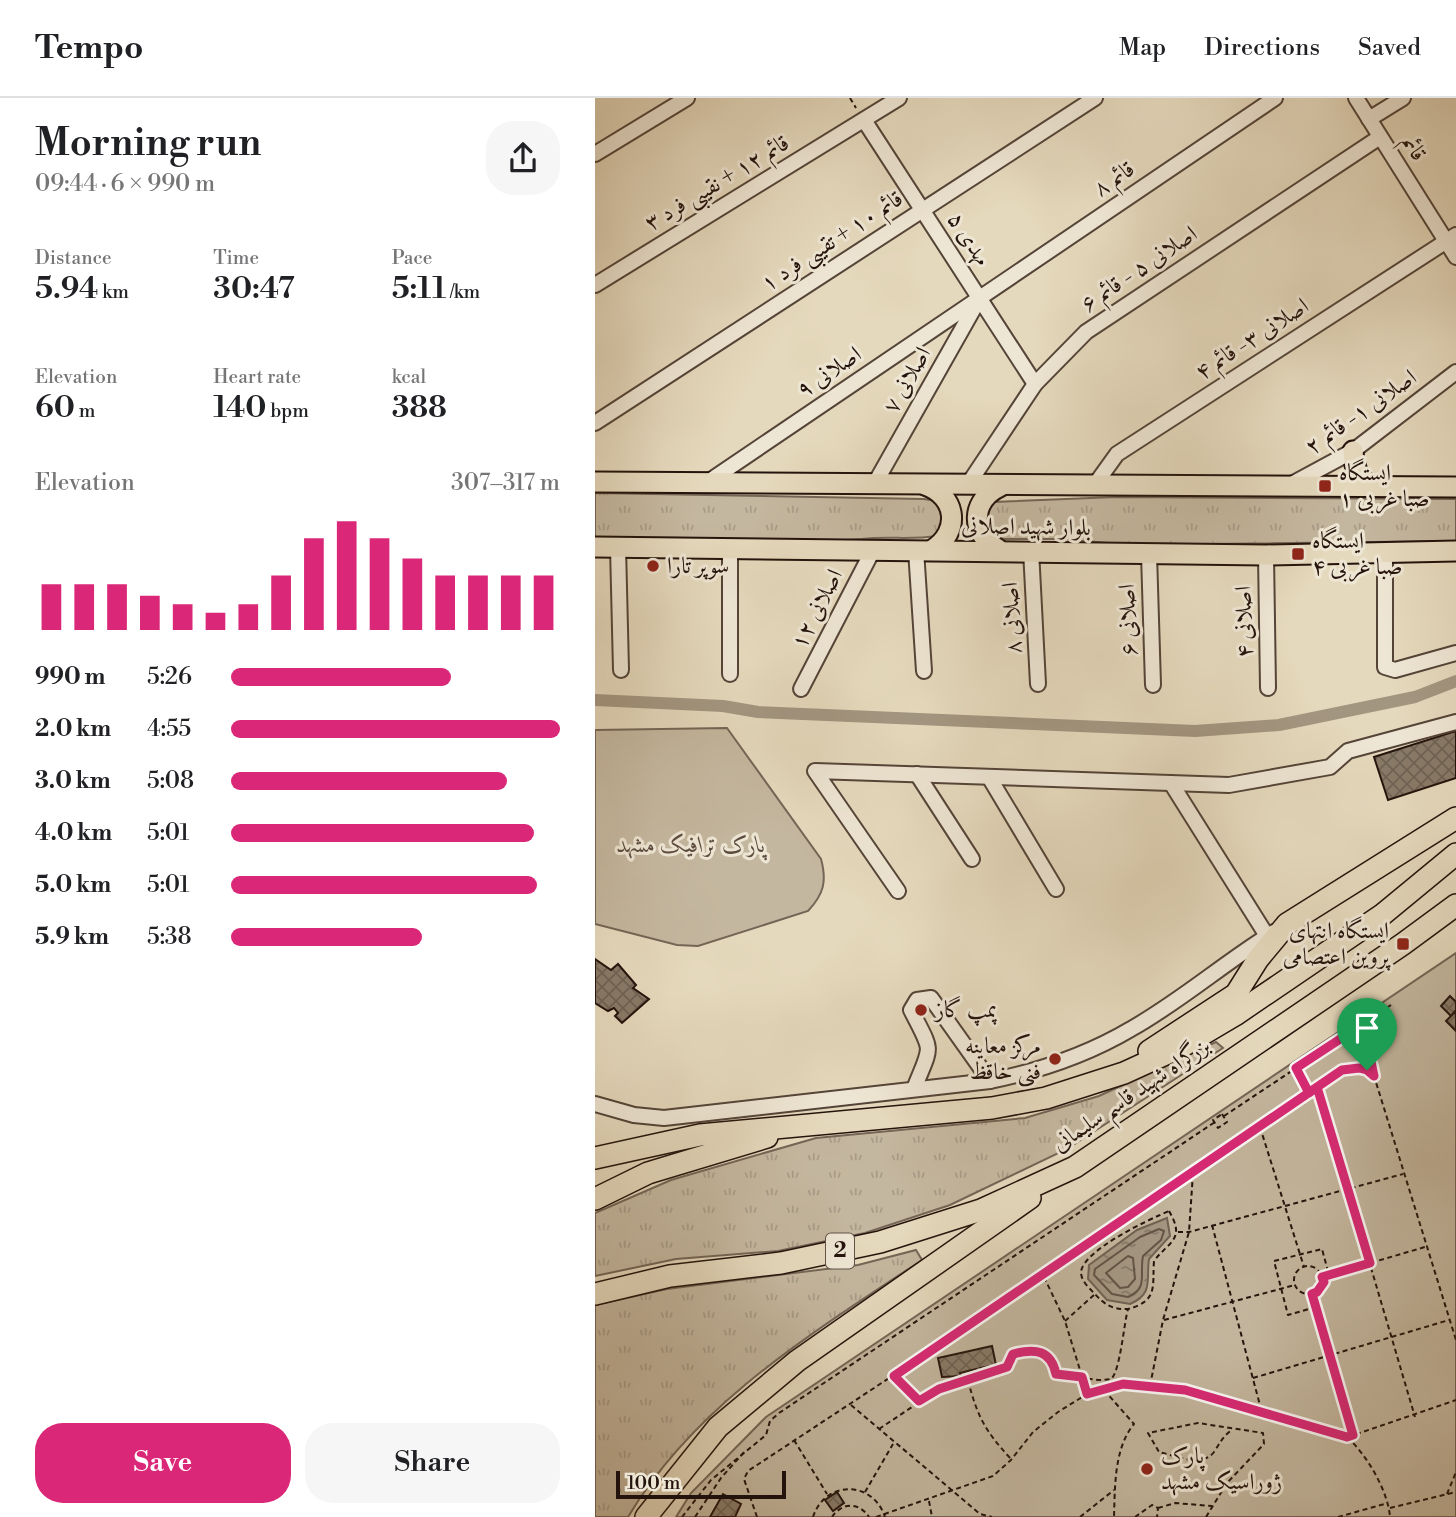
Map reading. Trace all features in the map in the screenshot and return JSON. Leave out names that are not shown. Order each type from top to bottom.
[{"type":"highway","points":[[1124,1073],[1154,1046],[1236,994],[1258,960],[1287,924],[1456,818]]},
{"type":"highway","name":"بزرگراه شهید قاسم سلیمانی","points":[[816,1123],[992,1108],[1046,1098],[1124,1073],[1181,1047],[1235,1014],[1382,915],[1456,854]]},
{"type":"highway","name":"بزرگراه شهید قاسم سلیمانی","points":[[595,1294],[670,1276],[781,1264],[880,1242],[981,1210],[1075,1167],[1403,944],[1456,905]]},
{"type":"highway","points":[[595,1158],[700,1135],[816,1123]]},
{"type":"highway","points":[[595,1199],[648,1174],[816,1123]]},
{"type":"highway","points":[[646,1517],[718,1427],[797,1361],[1075,1167]]},
{"type":"main road","points":[[1353,451],[1357,472],[1370,486]]},
{"type":"main road","name":"بلوار شهید اصلانی","points":[[599,479],[704,484],[1456,488]]},
{"type":"main road","points":[[924,485],[943,495],[952,515],[948,536],[924,550]]},
{"type":"main road","points":[[998,549],[982,537],[977,517],[984,498],[1001,486]]},
{"type":"main road","name":"بلوار شهید اصلانی","points":[[595,547],[730,550],[998,549],[1266,555],[1456,551]]},
{"type":"street","points":[[595,154],[687,98]]},
{"type":"street","name":"قائم ۱۲ + نقیبی فرد ۳","points":[[595,285],[899,98]]},
{"type":"street","name":"قائم ۱۰ + تقیبی فرد ۱","points":[[595,423],[1095,98]]},
{"type":"street","name":"قائم ۸","points":[[980,298],[1275,98]]},
{"type":"street","name":"قائم","points":[[1356,98],[1451,239],[1456,257]]},
{"type":"street","points":[[1369,120],[1403,98]]},
{"type":"street","name":"مهدی ۵","points":[[864,120],[1035,384]]},
{"type":"street","name":"اصلانی ۵ - قائم ۶","points":[[967,486],[1035,384],[1086,332],[1380,136]]},
{"type":"street","name":"اصلانی ۳- قائم ۴","points":[[1094,486],[1117,454],[1451,239]]},
{"type":"street","name":"اصلانی ۹","points":[[704,484],[980,298]]},
{"type":"street","name":"اصلانی ۷","points":[[874,485],[980,298]]},
{"type":"street","name":"اصلانی ۱- قائم ۲","points":[[1289,486],[1353,451],[1456,372]]},
{"type":"street","points":[[618,547],[621,670]]},
{"type":"street","points":[[730,550],[730,674]]},
{"type":"street","name":"اصلانی ۱۲","points":[[801,689],[873,550]]},
{"type":"street","points":[[924,550],[924,671]]},
{"type":"street","name":"اصلانی ۸","points":[[1031,550],[1038,684]]},
{"type":"street","name":"اصلانی ۶","points":[[1149,554],[1153,685]]},
{"type":"street","points":[[1385,554],[1385,667],[1395,670],[1456,653]]},
{"type":"street","name":"اصلانی ۴","points":[[1266,555],[1268,688]]},
{"type":"street","points":[[898,891],[815,771],[1229,785],[1331,767],[1348,751],[1456,722]]},
{"type":"street","points":[[917,774],[972,859]]},
{"type":"street","points":[[989,777],[1056,889]]},
{"type":"street","points":[[1171,783],[1267,936]]},
{"type":"street","points":[[595,1104],[634,1115],[664,1118],[990,1081],[1063,1062],[1131,1030],[1287,924]]},
{"type":"street","points":[[915,1089],[930,1057],[929,1045],[911,1010],[917,1000],[931,998],[990,1081]]},
{"type":"path","points":[[1224,1116],[1227,1122],[1219,1128],[1213,1120],[1222,1114],[1224,1116],[1391,1005]]},
{"type":"path","points":[[1363,1024],[1374,1076],[1456,1340]]},
{"type":"path","points":[[1296,1068],[1309,1093]]},
{"type":"path","points":[[757,1517],[744,1479],[748,1471],[1044,1276],[1317,1087],[1351,1068],[1367,1070],[1374,1076]]},
{"type":"path","points":[[1317,1087],[1415,1417]]},
{"type":"path","points":[[683,1517],[711,1480],[766,1434],[770,1421],[779,1413],[1215,1122]]},
{"type":"path","points":[[1260,1126],[1304,1267]]},
{"type":"path","points":[[1150,1385],[1163,1320],[1189,1232],[1193,1172]]},
{"type":"path","points":[[1176,1232],[1189,1232],[1404,1174]]},
{"type":"path","points":[[1169,1211],[1176,1232],[1169,1248],[1154,1261],[1156,1278],[1152,1291],[1144,1302],[1128,1309],[1110,1307],[1095,1294],[1082,1277],[1082,1267],[1089,1259],[1134,1226],[1169,1211]]},
{"type":"path","points":[[1212,1225],[1262,1410]]},
{"type":"path","points":[[1322,1277],[1426,1246]]},
{"type":"path","points":[[1316,1307],[1288,1315],[1274,1261],[1322,1249],[1329,1275]]},
{"type":"path","points":[[1311,1265],[1321,1271],[1322,1277],[1324,1282],[1317,1292],[1306,1295],[1296,1289],[1293,1278],[1304,1267],[1311,1265]]},
{"type":"path","points":[[1044,1276],[1065,1321],[1087,1394]]},
{"type":"path","points":[[1163,1320],[1295,1285]]},
{"type":"path","points":[[1065,1321],[1095,1294]]},
{"type":"path","points":[[1312,1294],[1353,1435]]},
{"type":"path","points":[[879,1429],[939,1389],[1007,1367],[1013,1354],[1035,1350],[1047,1354],[1053,1362],[1056,1374],[1104,1380],[1116,1375],[1128,1309]]},
{"type":"path","points":[[1253,1378],[1450,1320]]},
{"type":"path","points":[[894,1376],[919,1401]]},
{"type":"path","points":[[968,1380],[979,1419],[986,1432],[1011,1460]]},
{"type":"path","points":[[876,1517],[929,1501],[993,1476],[1011,1460],[1033,1432],[1087,1394],[1123,1384],[1185,1390],[1262,1410],[1347,1437],[1357,1446],[1389,1502],[1390,1517]]},
{"type":"path","points":[[1103,1388],[1134,1424],[1118,1463],[1114,1517]]},
{"type":"path","points":[[1347,1437],[1415,1417],[1456,1400]]},
{"type":"path","points":[[850,1404],[980,1514],[992,1517]]},
{"type":"path","points":[[1206,1517],[1227,1483],[1264,1444],[1263,1433],[1198,1423],[1148,1433],[1159,1452],[1199,1461],[1212,1454],[1224,1436],[1233,1430]]},
{"type":"path","points":[[794,1440],[828,1495]]},
{"type":"path","points":[[865,1492],[894,1443]]},
{"type":"path","points":[[695,1517],[721,1478],[751,1444]]},
{"type":"path","points":[[1447,1494],[1456,1472]]},
{"type":"path","points":[[813,1517],[817,1507],[828,1495],[842,1489],[865,1492],[878,1502],[885,1516]]},
{"type":"path","points":[[1080,1517],[1115,1489]]},
{"type":"path","points":[[1389,1508],[1456,1492]]},
{"type":"path","points":[[929,1501],[932,1517]]},
{"type":"path","points":[[1338,1517],[1389,1502]]},
{"type":"path","points":[[1135,1517],[1148,1505],[1158,1508],[1175,1503],[1213,1506]]},
{"type":"path","points":[[832,1517],[839,1509],[849,1505],[859,1507],[869,1517]]},
{"type":"path","points":[[1157,1517],[1158,1508]]},
{"type":"green space","points":[[595,493],[924,499],[936,501],[946,517],[937,536],[928,537],[762,543],[595,541]]},
{"type":"green space","points":[[1116,497],[1456,499],[1456,541],[1131,545],[1062,539],[1004,539],[994,537],[987,530],[985,513],[994,502]]},
{"type":"green space","name":"پارک ترافیک مشهد","points":[[727,728],[821,859],[824,881],[818,899],[808,911],[698,946],[677,945],[595,924],[595,730]]},
{"type":"green space","points":[[1456,953],[1456,1517],[676,1517],[691,1493],[766,1417]]},
{"type":"green space","points":[[1216,1042],[1223,1048],[1067,1149],[950,1205],[865,1233],[778,1251],[676,1259],[595,1276],[595,1213],[671,1180],[816,1138],[1025,1118],[1099,1096]]},
{"type":"green space","points":[[916,1250],[922,1260],[799,1343],[722,1405],[687,1439],[656,1476],[628,1517],[595,1517],[595,1305],[667,1289],[858,1265]]},
{"type":"water","points":[[1167,1218],[1170,1236],[1149,1259],[1147,1285],[1143,1296],[1130,1304],[1107,1300],[1088,1279],[1089,1265],[1137,1230]]},
{"type":"building","points":[[1456,731],[1456,778],[1388,800],[1374,757]]},
{"type":"building","points":[[595,959],[611,970],[618,964],[636,985],[633,988],[649,999],[622,1023],[615,1016],[618,1013],[614,1008],[608,1011],[595,1003]]},
{"type":"building","points":[[1450,996],[1456,1002],[1456,1010],[1451,1016],[1441,1006]]},
{"type":"building","points":[[1456,1011],[1456,1031],[1446,1021]]},
{"type":"building","points":[[992,1346],[996,1365],[980,1368],[981,1371],[976,1369],[960,1373],[961,1376],[942,1377],[938,1358]]},
{"type":"building","points":[[837,1492],[844,1503],[833,1511],[825,1500]]},
{"type":"building","points":[[723,1494],[741,1504],[735,1517],[710,1517]]},
{"type":"waterway","points":[[595,700],[723,706],[758,712],[1195,731],[1279,725],[1415,697],[1456,681]]},
{"type":"place","name":"ایستگاه صبا غربی ۱","points":[[1325,486]]},
{"type":"place","name":"ایستگاه صبا غربی ۴","points":[[1298,554]]},
{"type":"place","name":"سوپر تارا","points":[[653,566]]},
{"type":"place","name":"ایستگاه انتهای پروین اعتصامی","points":[[1403,944]]},
{"type":"place","name":"پمپ گاز","points":[[921,1010]]},
{"type":"place","name":"مرکز معاینه فنی خاقظ","points":[[1055,1059]]},
{"type":"place","name":"پارک ژوراسیک مشهد","points":[[1147,1469]]},
{"type":"route","points":[[1367,1070],[1342,1070],[1317,1087],[1193,1172],[1044,1276],[894,1376],[919,1401],[939,1389],[1007,1367],[1013,1354],[1035,1350],[1047,1354],[1053,1362],[1056,1374],[1082,1377],[1087,1394],[1123,1384],[1185,1390],[1262,1410],[1347,1437],[1353,1435],[1312,1294],[1317,1292],[1324,1282],[1322,1277],[1370,1263],[1317,1087],[1309,1093],[1296,1068],[1363,1024],[1374,1076],[1367,1070]]}]
